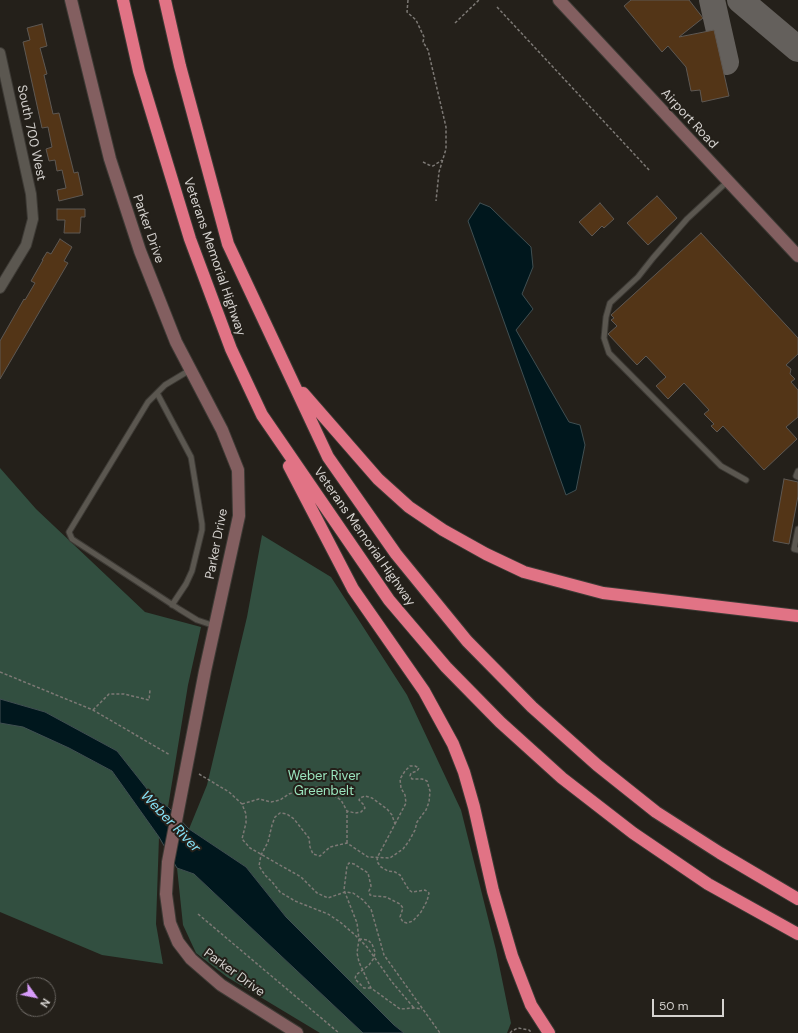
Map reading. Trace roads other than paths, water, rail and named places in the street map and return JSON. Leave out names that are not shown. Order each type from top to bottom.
[{"type":"highway","name":"Veterans Memorial Highway","points":[[123,0],[139,71],[190,238],[231,349],[262,415],[389,600],[446,667],[500,722],[562,778],[633,833],[708,884],[798,934]]},
{"type":"highway","name":"Veterans Memorial Highway","points":[[165,0],[180,66],[228,244],[328,457],[396,554],[467,641],[538,712],[597,765],[656,812],[798,899]]},
{"type":"highway","points":[[293,381],[378,479],[409,507],[443,530],[473,547],[524,572],[603,593],[798,616]]},
{"type":"highway","points":[[262,415],[353,589],[424,691],[453,744],[464,772],[474,807],[493,891],[512,956],[531,1005],[549,1033]]},
{"type":"street","name":"Parker Drive","points":[[71,0],[110,159],[140,251],[176,342],[222,430],[238,470],[239,516],[215,626],[168,862],[166,894],[170,923],[178,942],[191,959],[221,985],[297,1033]]},
{"type":"street","name":"Airport Road","points":[[559,0],[798,256]]},
{"type":"street","name":"South 700 West","points":[[0,53],[3,80],[31,194],[33,219],[26,245],[0,288]]},
{"type":"lane","points":[[728,181],[687,220],[638,277],[610,303],[606,317],[604,338],[609,353],[721,466],[746,480]]},
{"type":"lane","points":[[190,370],[165,385],[148,402],[69,532],[72,539],[172,604],[197,620],[215,626]]},
{"type":"lane","points":[[157,393],[191,457],[202,524],[202,530],[192,571],[186,584],[172,604]]},
{"type":"lane","points":[[798,471],[796,476],[798,477]]},
{"type":"lane","points":[[798,529],[794,549],[798,550]]},
{"type":"water","points":[[480,203],[490,207],[531,247],[533,267],[522,294],[533,309],[516,330],[569,422],[580,425],[585,445],[576,490],[566,495],[468,221]]},
{"type":"water","name":"Weber River","points":[[0,699],[45,712],[117,751],[155,799],[168,807],[189,829],[246,867],[286,917],[394,1025],[404,1033],[363,1033],[194,874],[177,868],[159,837],[112,771],[69,748],[23,727],[0,723]]},
{"type":"park label","name":"Weber River Greenbelt","points":[[324,784]]}]
